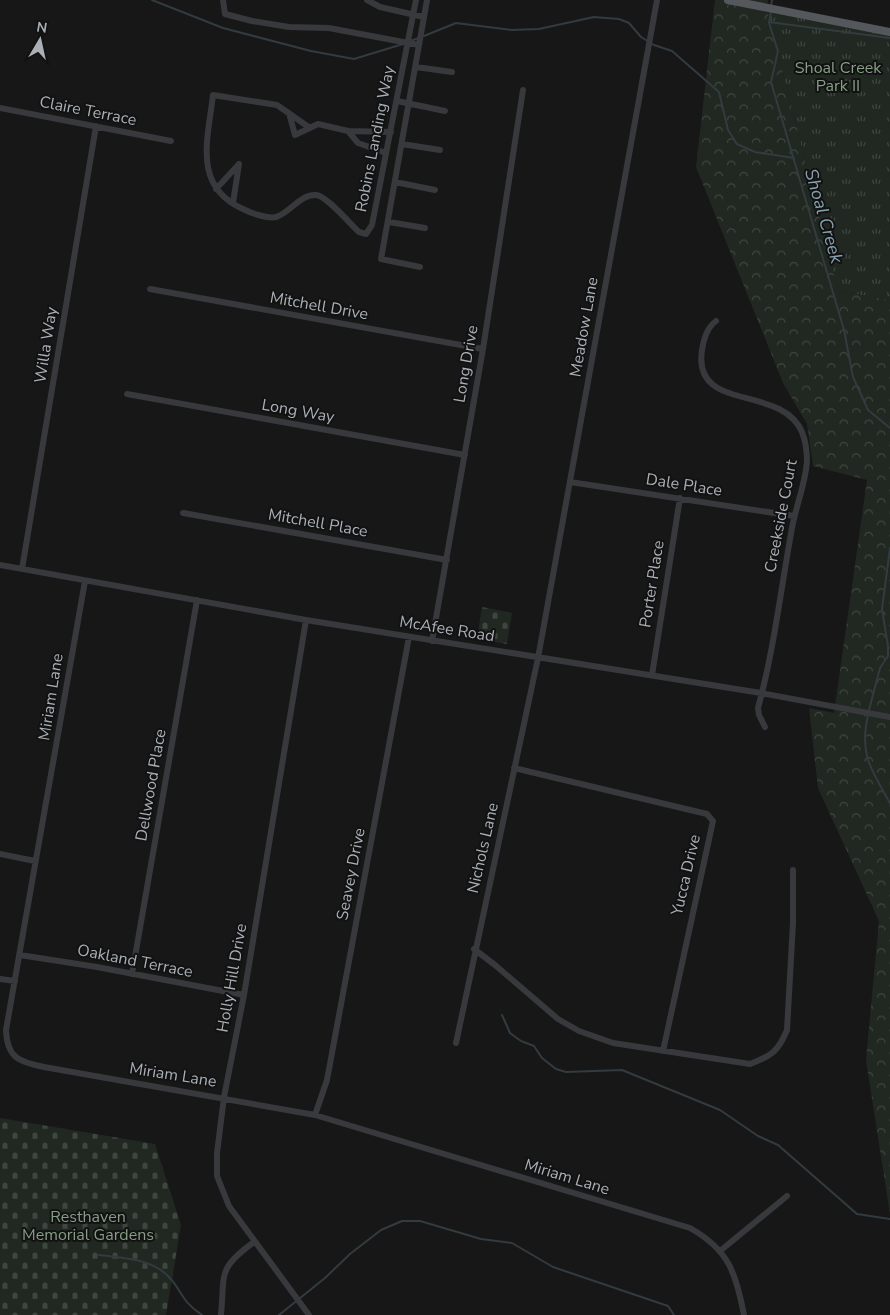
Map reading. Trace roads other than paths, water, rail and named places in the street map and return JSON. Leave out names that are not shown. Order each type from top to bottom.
[{"type":"main road","points":[[728,0],[890,32]]},
{"type":"street","points":[[223,0],[224,14],[252,21],[289,27],[330,28],[420,45]]},
{"type":"street","points":[[366,0],[380,7],[424,17]]},
{"type":"street","name":"Robins Landing Way","points":[[288,113],[277,105],[213,95],[206,161],[210,179],[216,188],[232,203],[251,213],[276,217],[305,197],[316,195],[325,200],[359,232],[366,234],[372,225],[416,0]]},
{"type":"street","name":"Robins Landing Way","points":[[420,267],[381,258],[427,0]]},
{"type":"street","name":"Meadow Lane","points":[[538,658],[657,0]]},
{"type":"street","points":[[416,67],[452,72]]},
{"type":"street","points":[[402,74],[414,76]]},
{"type":"street","name":"Long Drive","points":[[432,641],[483,349],[523,90]]},
{"type":"street","points":[[397,101],[446,111]]},
{"type":"street","name":"Claire Terrace","points":[[0,108],[171,141]]},
{"type":"street","points":[[288,113],[310,128]]},
{"type":"street","points":[[288,113],[295,135],[318,124],[348,131],[391,132]]},
{"type":"street","points":[[393,123],[405,125]]},
{"type":"street","name":"Willa Way","points":[[22,569],[96,126]]},
{"type":"street","points":[[348,131],[358,143],[386,154]]},
{"type":"street","points":[[402,144],[440,150]]},
{"type":"street","points":[[216,188],[239,164],[232,203]]},
{"type":"street","points":[[395,182],[435,190]]},
{"type":"street","points":[[388,222],[425,228]]},
{"type":"street","name":"Mitchell Drive","points":[[150,289],[483,349]]},
{"type":"street","name":"Creekside Court","points":[[716,321],[708,327],[702,349],[701,367],[704,376],[717,389],[780,408],[795,419],[804,435],[807,463],[794,516],[761,693],[759,715],[765,727]]},
{"type":"street","name":"Long Way","points":[[127,394],[464,454]]},
{"type":"street","name":"Dale Place","points":[[570,482],[794,516]]},
{"type":"street","name":"Porter Place","points":[[652,675],[680,498]]},
{"type":"street","name":"Mitchell Place","points":[[183,512],[447,560]]},
{"type":"street","name":"McAfee Road","points":[[0,566],[306,620],[761,693],[890,717]]},
{"type":"street","name":"Miriam Lane","points":[[85,580],[62,723],[35,861],[6,1035],[10,1050],[16,1058],[44,1068],[224,1097],[315,1115],[690,1228],[706,1238],[720,1251],[736,1278],[744,1315]]},
{"type":"street","name":"Dellwood Place","points":[[132,974],[197,600]]},
{"type":"street","name":"Holly Hill Drive","points":[[306,620],[244,996],[224,1097],[218,1136],[217,1176],[228,1206],[310,1315]]},
{"type":"street","name":"Seavey Drive","points":[[315,1115],[327,1080],[409,637]]},
{"type":"street","name":"Nichols Lane","points":[[456,1043],[474,950],[538,658]]},
{"type":"street","name":"Yucca Drive","points":[[514,768],[707,814],[713,821],[663,1051]]},
{"type":"street","points":[[0,854],[35,861]]},
{"type":"street","points":[[474,950],[495,965],[558,1019],[579,1031],[613,1044],[750,1064],[771,1056],[782,1042],[787,1030],[793,870]]},
{"type":"street","name":"Oakland Terrace","points":[[20,955],[244,996]]},
{"type":"street","points":[[0,979],[15,981]]},
{"type":"street","points":[[720,1251],[787,1196]]},
{"type":"street","points":[[221,1315],[224,1270],[237,1254],[254,1242]]},
{"type":"waterway","points":[[152,0],[223,28],[311,51],[354,59],[403,44]]},
{"type":"waterway","name":"Shoal Creek","points":[[771,6],[772,0]]},
{"type":"waterway","name":"Shoal Creek","points":[[771,11],[769,23],[778,51],[771,82],[844,330],[853,377],[868,410],[890,428]]},
{"type":"waterway","points":[[424,36],[456,23],[512,30],[539,29],[594,17],[619,19],[629,23],[641,37],[654,45],[672,51],[719,92],[728,130],[737,144],[755,152],[794,158]]},
{"type":"waterway","points":[[769,22],[890,38]]},
{"type":"waterway","points":[[410,41],[419,38]]},
{"type":"waterway","name":"Shoal Creek","points":[[869,710],[880,668],[888,656],[882,609],[890,548]]},
{"type":"waterway","name":"Shoal Creek","points":[[868,715],[865,741],[868,761],[890,803]]},
{"type":"waterway","points":[[502,1015],[510,1033],[521,1041],[534,1046],[542,1058],[556,1069],[566,1072],[622,1070],[720,1110],[758,1136],[778,1145],[857,1214],[890,1219]]},
{"type":"waterway","points":[[279,1315],[381,1230],[402,1221],[420,1221],[481,1239],[512,1243],[553,1267],[668,1306],[674,1315]]},
{"type":"waterway","points":[[99,1255],[127,1258],[154,1266],[169,1277],[186,1301],[202,1315]]},
{"type":"park label","name":"Shoal Creek Park II","points":[[838,77]]},
{"type":"park label","name":"Resthaven Memorial Gardens","points":[[88,1226]]}]
